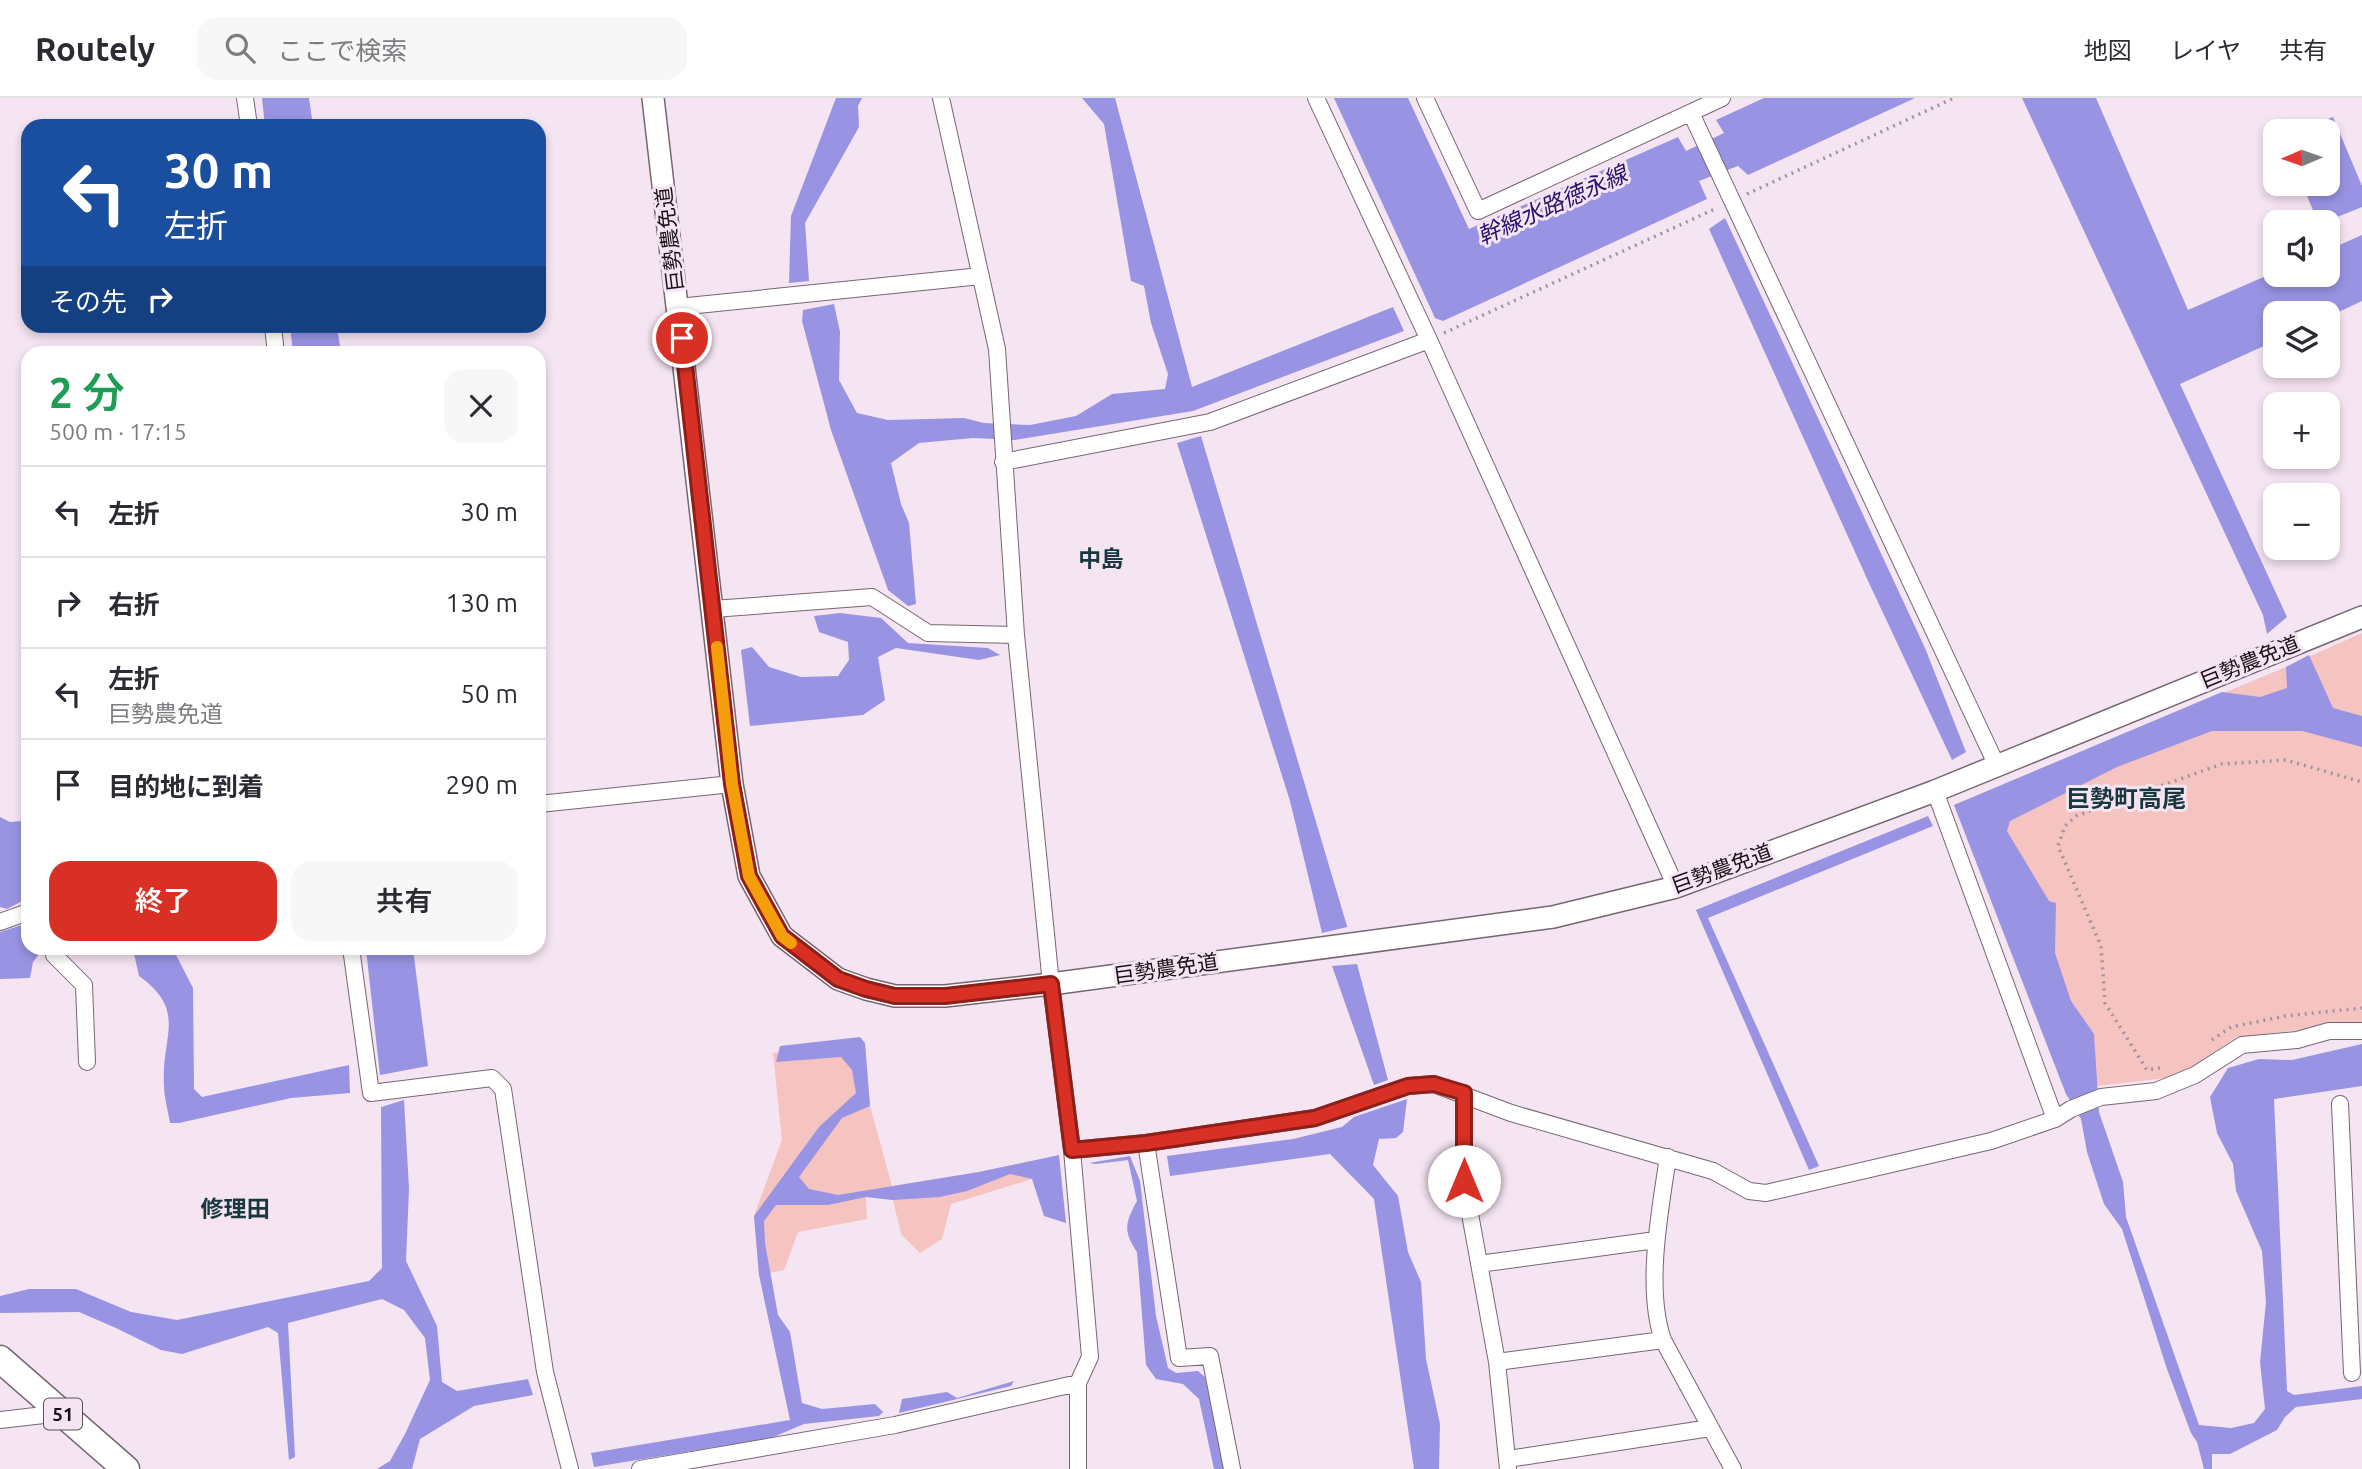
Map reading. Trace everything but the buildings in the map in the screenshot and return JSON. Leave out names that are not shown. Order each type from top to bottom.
[{"type":"main road","name":"51","points":[[0,1359],[126,1469]]},
{"type":"street","points":[[245,98],[248,119]]},
{"type":"street","name":"巨勢農免道","points":[[653,98],[732,784],[749,876],[782,936],[838,979],[866,989],[895,996],[945,996],[1051,984],[1553,917],[1676,887],[1935,791],[2362,617]]},
{"type":"street","points":[[941,98],[997,349],[1016,635],[1051,984],[1072,1150],[1090,1357],[1078,1383],[1078,1469]]},
{"type":"street","points":[[1316,98],[1429,340],[1676,887]]},
{"type":"street","points":[[1425,98],[1478,211],[1722,98]]},
{"type":"street","points":[[1691,113],[1997,766]]},
{"type":"street","points":[[678,307],[981,276]]},
{"type":"street","points":[[1003,455],[1210,422],[1429,340]]},
{"type":"street","points":[[713,609],[872,597],[928,633],[1016,635]]},
{"type":"street","points":[[546,803],[732,784]]},
{"type":"street","points":[[1935,791],[2055,1119]]},
{"type":"street","points":[[0,922],[21,914]]},
{"type":"street","points":[[54,955],[84,985],[87,1062]]},
{"type":"street","points":[[352,955],[371,1093],[492,1078],[503,1089],[545,1372],[570,1469]]},
{"type":"street","points":[[1072,1150],[1146,1143],[1315,1118],[1408,1086],[1434,1084],[1511,1112],[1713,1171],[1749,1191],[1766,1193],[1991,1141],[2055,1119],[2071,1109],[2101,1097],[2156,1091],[2195,1075],[2242,1045],[2297,1040],[2329,1031],[2362,1031]]},
{"type":"street","points":[[1464,1093],[1464,1181],[1497,1362],[1508,1464],[1710,1429]]},
{"type":"street","points":[[2340,1104],[2352,1373]]},
{"type":"street","points":[[1146,1143],[1179,1358],[1210,1356],[1232,1469]]},
{"type":"street","points":[[1668,1157],[1656,1240],[1656,1320],[1663,1340],[1733,1469]]},
{"type":"street","points":[[2345,1202],[2362,1202]]},
{"type":"street","points":[[1479,1264],[1656,1240]]},
{"type":"street","points":[[1497,1362],[1663,1340]]},
{"type":"street","points":[[640,1469],[895,1425],[1078,1383]]},
{"type":"street","points":[[0,1420],[61,1413]]},
{"type":"path","points":[[1429,340],[1954,98]]},
{"type":"path","points":[[2168,1066],[2147,1070],[2105,1003],[2101,946],[2058,846],[2065,826],[2076,816],[2222,764],[2286,760],[2362,782]]},
{"type":"path","points":[[2210,1042],[2231,1027],[2285,1016],[2362,1008]]},
{"type":"shaded area","points":[[2362,633],[2362,1023],[2236,1037],[2192,1067],[2167,1078],[2098,1086],[2066,1094],[1954,805]]},
{"type":"shaded area","points":[[865,1043],[870,1106],[892,1186],[1031,1161],[1032,1179],[951,1204],[942,1239],[920,1253],[901,1234],[893,1200],[866,1197],[867,1219],[798,1232],[784,1270],[759,1275],[754,1216],[782,1140],[773,1053]]},
{"type":"water","points":[[262,98],[309,98],[312,119],[264,119]]},
{"type":"water","points":[[836,98],[862,98],[858,106],[859,127],[805,223],[809,281],[789,283],[791,216]]},
{"type":"water","points":[[1082,98],[1115,98],[1192,387],[1393,307],[1404,331],[1193,411],[1015,440],[973,438],[919,443],[891,463],[901,504],[909,523],[916,604],[908,606],[888,590],[831,430],[802,321],[803,310],[834,304],[840,332],[839,380],[857,413],[888,420],[964,418],[984,423],[1030,425],[1076,416],[1112,394],[1165,389],[1168,374],[1151,323],[1144,286],[1131,281],[1104,124]]},
{"type":"water","name":"幹線水路徳永線","points":[[1334,98],[1408,98],[1469,229],[1678,137],[1686,151],[1724,133],[1716,120],[1764,98],[1915,98],[1748,175],[1738,166],[1699,181],[1707,199],[1443,321],[1435,318]]},
{"type":"water","points":[[2022,98],[2096,98],[2188,310],[2263,277],[2263,287],[2340,287],[2340,245],[2362,235],[2362,301],[2340,311],[2340,301],[2263,301],[2263,346],[2180,384],[2287,617],[2267,634],[2263,615]]},
{"type":"water","points":[[2340,134],[2362,186],[2362,207],[2340,216],[2340,210],[2313,210],[2307,196],[2340,196]]},
{"type":"water","points":[[1725,218],[1925,648],[1966,752],[1952,760],[1709,229]]},
{"type":"water","points":[[291,333],[338,333],[340,346],[292,346]]},
{"type":"water","points":[[1201,436],[1347,927],[1322,933],[1290,801],[1177,443]]},
{"type":"water","points":[[840,613],[881,618],[908,643],[988,648],[1000,655],[979,660],[896,648],[878,657],[885,700],[863,715],[750,726],[741,650],[752,647],[769,667],[801,677],[838,676],[849,660],[848,642],[819,632],[814,616]]},
{"type":"water","points":[[2309,655],[2333,708],[2362,716],[2362,747],[2302,731],[2212,731],[2117,767],[2010,821],[2007,831],[2049,901],[2056,903],[2055,953],[2071,1001],[2094,1034],[2099,1112],[2123,1182],[2126,1217],[2199,1425],[2231,1428],[2254,1423],[2265,1409],[2260,1362],[2266,1302],[2262,1251],[2236,1191],[2233,1164],[2217,1133],[2210,1097],[2228,1068],[2259,1059],[2292,1060],[2362,1044],[2362,1086],[2274,1099],[2287,1391],[2294,1395],[2362,1386],[2362,1399],[2296,1407],[2285,1417],[2277,1430],[2230,1454],[2212,1454],[2212,1469],[2204,1469],[2197,1442],[2191,1433],[2167,1369],[2122,1229],[2104,1204],[2087,1152],[2081,1119],[2066,1094],[1954,805],[2222,692],[2260,697],[2287,688],[2286,667]]},
{"type":"water","points":[[1928,816],[1933,826],[1708,918],[1819,1166],[1809,1170],[1696,910]]},
{"type":"water","points":[[0,817],[10,822],[21,821],[21,902],[7,909],[0,907]]},
{"type":"water","points":[[21,925],[21,955],[38,955],[33,962],[30,978],[0,979],[0,932]]},
{"type":"water","points":[[134,955],[176,955],[193,988],[194,1089],[202,1097],[349,1065],[350,1093],[291,1098],[170,1123],[164,1085],[168,1013],[154,989],[139,976]]},
{"type":"water","points":[[367,955],[414,955],[428,1066],[380,1075]]},
{"type":"water","points":[[1357,964],[1388,1080],[1374,1085],[1332,966]]},
{"type":"water","points":[[860,1037],[865,1043],[870,1106],[842,1118],[799,1177],[809,1189],[838,1195],[979,1172],[1059,1155],[1066,1223],[1044,1216],[1032,1179],[1010,1174],[967,1191],[940,1197],[893,1200],[866,1197],[828,1205],[776,1205],[764,1221],[765,1243],[778,1315],[790,1332],[802,1403],[822,1409],[875,1404],[883,1412],[879,1416],[804,1424],[771,1438],[594,1467],[591,1453],[790,1420],[759,1275],[754,1216],[819,1127],[856,1093],[852,1070],[841,1057],[776,1062],[780,1046]]},
{"type":"water","points":[[1407,1099],[1403,1132],[1396,1138],[1379,1139],[1373,1165],[1398,1196],[1408,1252],[1421,1282],[1426,1359],[1440,1424],[1439,1469],[1414,1469],[1374,1199],[1330,1154],[1170,1176],[1167,1156],[1293,1139],[1342,1127],[1354,1117]]},
{"type":"water","points":[[404,1100],[409,1189],[406,1261],[437,1326],[442,1382],[457,1391],[528,1379],[533,1395],[474,1406],[420,1439],[412,1469],[377,1469],[390,1461],[430,1380],[425,1338],[404,1310],[382,1299],[288,1323],[295,1457],[289,1460],[278,1333],[268,1327],[182,1354],[161,1350],[79,1312],[0,1313],[0,1296],[29,1289],[76,1289],[131,1312],[177,1320],[369,1281],[382,1268],[381,1107]]},
{"type":"water","points":[[1130,1156],[1140,1181],[1156,1316],[1168,1368],[1176,1373],[1198,1371],[1205,1377],[1224,1469],[1214,1469],[1199,1399],[1183,1384],[1156,1379],[1146,1365],[1137,1252],[1129,1238],[1127,1227],[1137,1201],[1128,1160],[1089,1163]]},
{"type":"water","points":[[1014,1381],[1011,1386],[899,1413],[902,1399],[947,1392],[957,1398]]},
{"type":"slow traffic","points":[[717,647],[732,784],[749,876],[782,936],[791,943]]},
{"type":"district","name":"中島","points":[[1101,559]]},
{"type":"district","name":"巨勢町高尾","points":[[2126,799]]},
{"type":"district","name":"修理田","points":[[235,1209]]},
{"type":"route","points":[[682,338],[732,784],[749,876],[782,936],[838,979],[895,996],[945,996],[1051,984],[1072,1150],[1146,1143],[1315,1118],[1408,1086],[1434,1084],[1464,1093],[1464,1181]]}]
